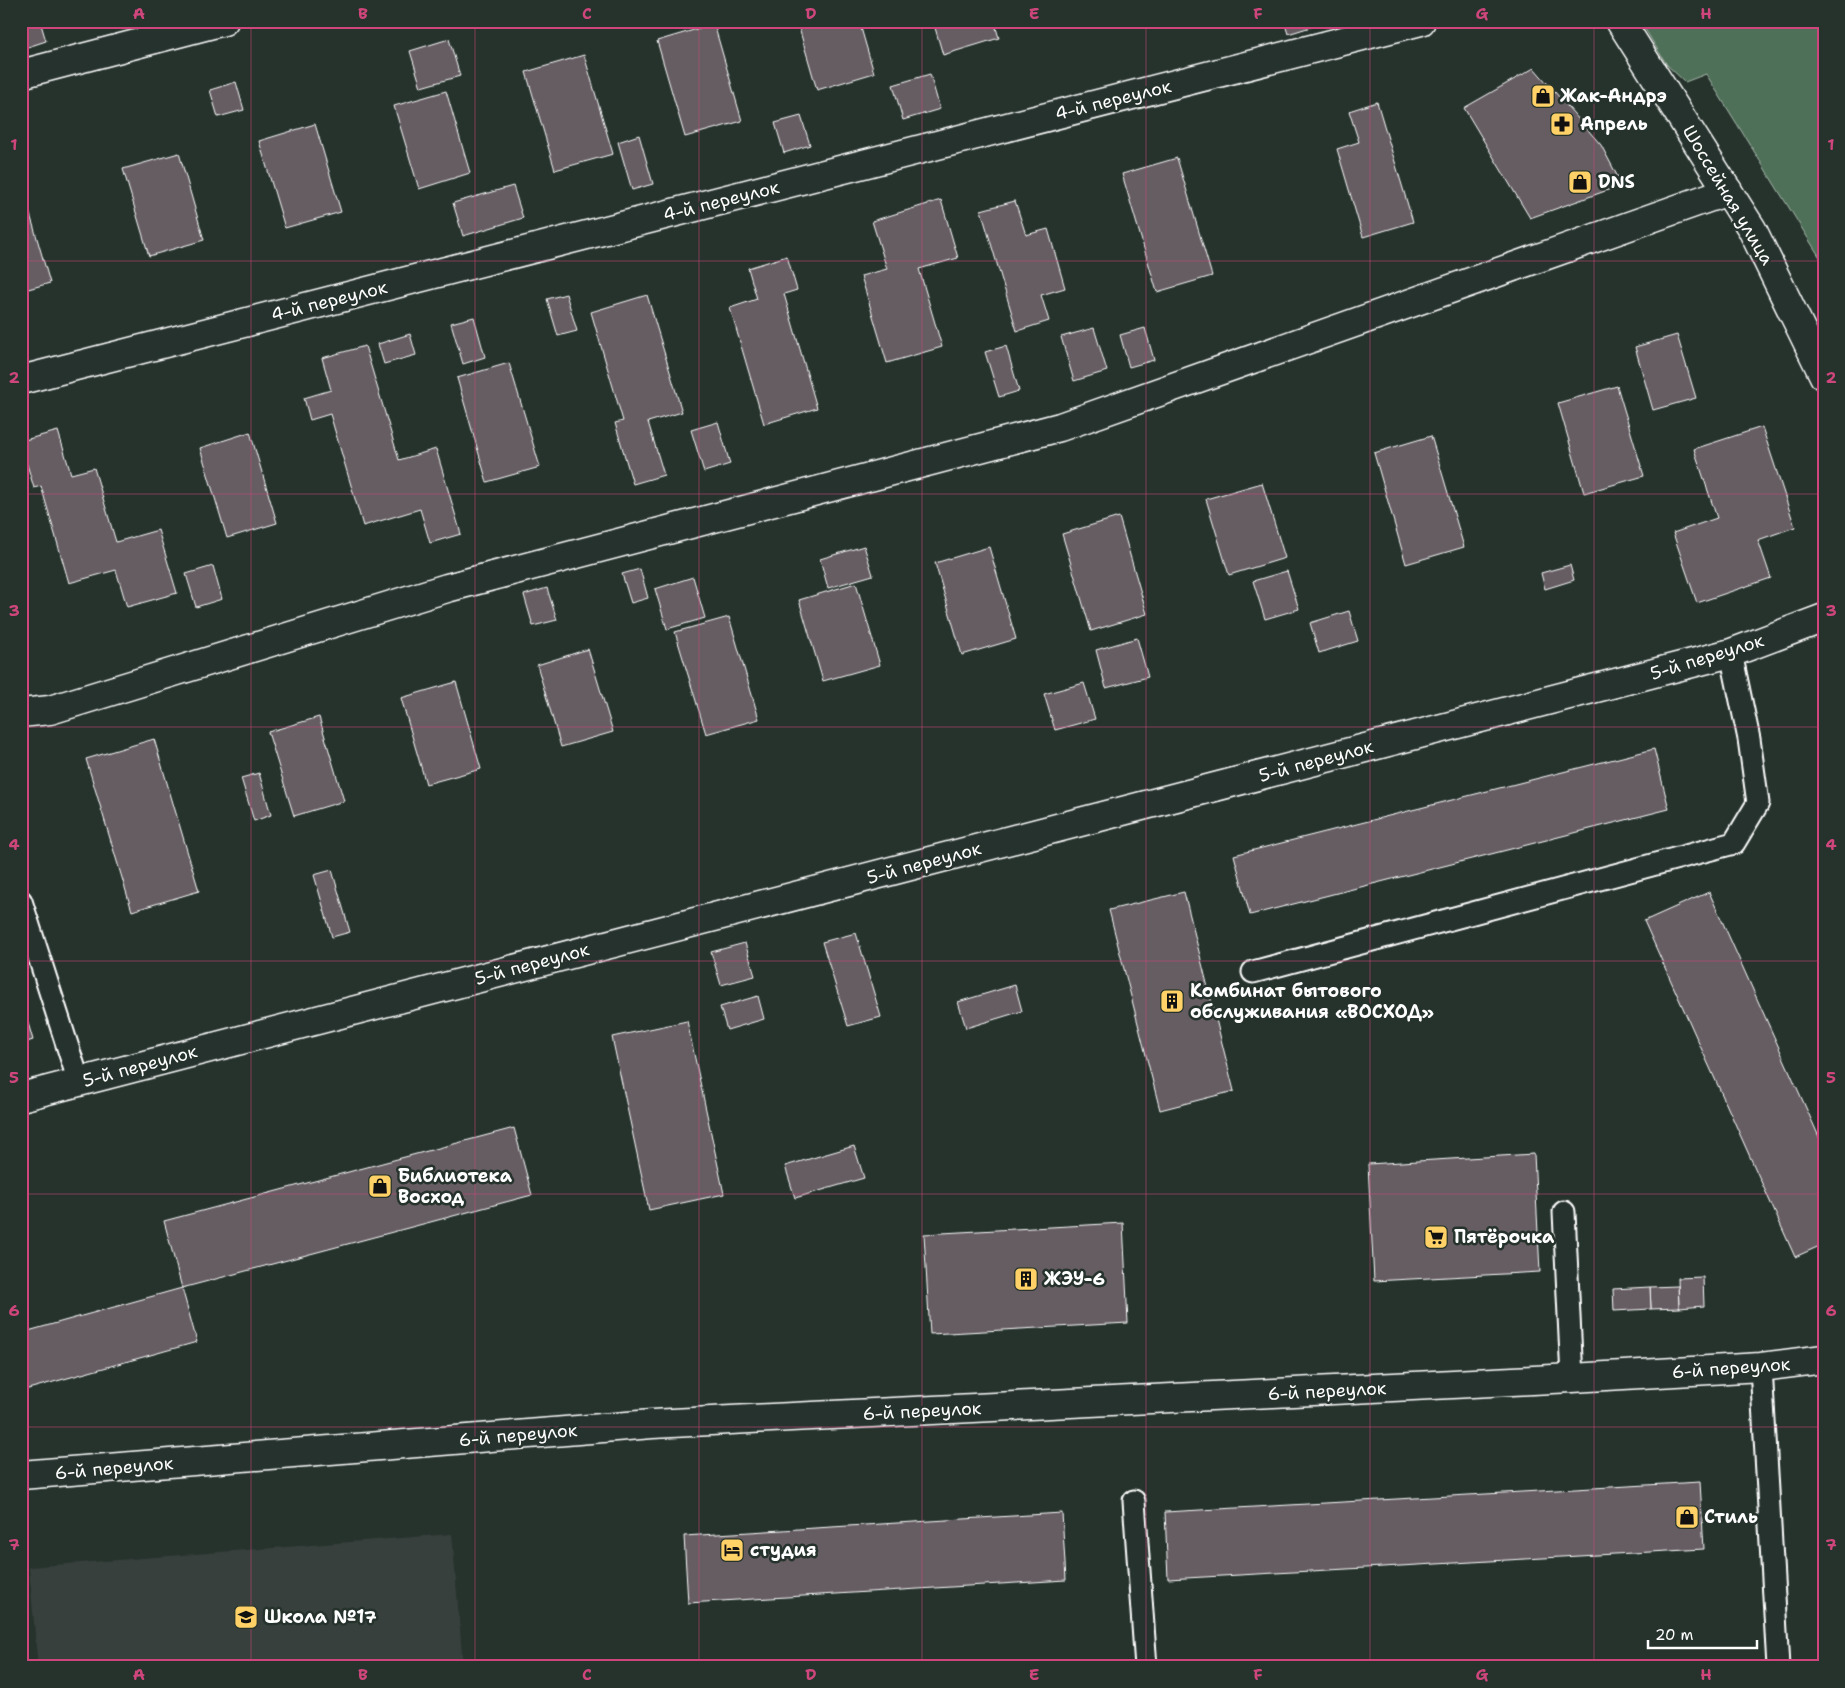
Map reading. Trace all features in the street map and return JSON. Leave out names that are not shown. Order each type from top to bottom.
[{"type":"street","points":[[21,74],[224,21]]},
{"type":"street","name":"4-й переулок","points":[[21,380],[1420,21]]},
{"type":"street","name":"Шоссейная улица","points":[[1620,21],[1752,229],[1824,376]]},
{"type":"street","points":[[21,713],[50,710],[446,588],[1060,427],[1728,191]]},
{"type":"street","name":"5-й переулок","points":[[21,1097],[1731,653],[1824,618]]},
{"type":"street","name":"6-й переулок","points":[[21,1475],[652,1424],[1572,1378],[1761,1367],[1824,1359]]},
{"type":"lane","points":[[1253,972],[1734,843],[1758,803],[1749,739],[1731,653]]},
{"type":"lane","points":[[21,901],[79,1082]]},
{"type":"lane","points":[[1564,1212],[1572,1378]]},
{"type":"lane","points":[[1761,1367],[1778,1667]]},
{"type":"lane","points":[[1134,1502],[1146,1667]]},
{"type":"shaded area","name":"Школа №17","points":[[452,1534],[463,1667],[38,1667],[29,1567]]},
{"type":"green space","points":[[1640,21],[1824,21],[1824,264],[1706,74],[1685,82],[1667,65]]},
{"type":"building","points":[[21,21],[40,21],[46,41],[22,49]]},
{"type":"building","points":[[797,21],[859,21],[874,73],[817,90]]},
{"type":"building","points":[[933,21],[994,21],[999,38],[943,55]]},
{"type":"building","points":[[1284,21],[1330,21],[1288,34]]},
{"type":"building","points":[[714,24],[742,121],[685,137],[657,41]]},
{"type":"building","points":[[449,39],[460,76],[421,87],[410,51]]},
{"type":"building","points":[[584,55],[613,154],[555,170],[526,72]]},
{"type":"building","points":[[1534,68],[1601,145],[1622,185],[1530,218],[1464,108]]},
{"type":"building","points":[[930,74],[940,109],[903,120],[893,85]]},
{"type":"building","points":[[236,82],[244,110],[218,117],[210,90]]},
{"type":"building","points":[[446,91],[470,173],[419,189],[394,106]]},
{"type":"building","points":[[1377,102],[1413,222],[1363,237],[1337,149],[1359,142],[1349,111]]},
{"type":"building","points":[[801,116],[810,145],[784,153],[775,123]]},
{"type":"building","points":[[315,124],[341,212],[285,228],[259,141]]},
{"type":"building","points":[[639,135],[653,184],[632,190],[618,142]]},
{"type":"building","points":[[179,153],[204,240],[149,256],[123,169]]},
{"type":"building","points":[[1177,158],[1212,276],[1157,292],[1122,174]]},
{"type":"building","points":[[513,186],[523,218],[463,236],[453,203]]},
{"type":"building","points":[[25,197],[50,283],[21,291],[21,198]]},
{"type":"building","points":[[941,200],[958,258],[919,269],[942,347],[887,363],[861,276],[887,269],[872,221]]},
{"type":"building","points":[[1015,201],[1026,235],[1048,229],[1065,288],[1041,295],[1049,321],[1017,331],[981,210]]},
{"type":"building","points":[[787,256],[797,290],[784,294],[817,408],[764,424],[730,308],[757,299],[748,268]]},
{"type":"building","points":[[566,294],[577,331],[558,336],[547,299]]},
{"type":"building","points":[[647,295],[682,412],[648,422],[664,475],[633,484],[615,423],[623,421],[591,312]]},
{"type":"building","points":[[474,317],[485,357],[463,364],[451,323]]},
{"type":"building","points":[[1094,328],[1107,371],[1074,381],[1061,337]]},
{"type":"building","points":[[1145,328],[1154,360],[1129,367],[1120,335]]},
{"type":"building","points":[[410,334],[416,355],[384,364],[378,344]]},
{"type":"building","points":[[1677,335],[1696,398],[1653,410],[1635,347]]},
{"type":"building","points":[[365,346],[399,460],[436,449],[461,534],[430,543],[420,509],[363,526],[330,414],[310,420],[304,398],[331,390],[322,358]]},
{"type":"building","points":[[1006,346],[1019,391],[999,397],[985,352]]},
{"type":"building","points":[[509,363],[540,467],[487,482],[457,378]]},
{"type":"building","points":[[1617,386],[1644,476],[1584,493],[1558,403]]},
{"type":"building","points":[[718,422],[730,464],[704,472],[691,430]]},
{"type":"building","points":[[1762,427],[1795,527],[1758,540],[1771,578],[1697,603],[1673,533],[1717,518],[1694,449]]},
{"type":"building","points":[[58,431],[71,474],[94,468],[116,542],[158,530],[177,593],[127,607],[116,570],[69,583],[41,486],[34,488],[21,444],[21,441]]},
{"type":"building","points":[[250,432],[277,523],[227,538],[200,448]]},
{"type":"building","points":[[1431,436],[1464,547],[1406,564],[1374,453]]},
{"type":"building","points":[[1262,483],[1285,558],[1229,575],[1206,499]]},
{"type":"building","points":[[1119,517],[1147,614],[1091,631],[1062,534]]},
{"type":"building","points":[[864,546],[873,575],[828,588],[820,559]]},
{"type":"building","points":[[989,547],[1016,639],[962,655],[935,563]]},
{"type":"building","points":[[1570,565],[1574,580],[1545,589],[1541,573]]},
{"type":"building","points":[[213,566],[222,599],[196,607],[186,574]]},
{"type":"building","points":[[640,569],[648,598],[631,603],[622,574]]},
{"type":"building","points":[[1287,571],[1299,609],[1265,619],[1253,581]]},
{"type":"building","points":[[693,577],[705,618],[667,629],[655,589]]},
{"type":"building","points":[[856,583],[880,665],[823,681],[799,600]]},
{"type":"building","points":[[547,588],[557,620],[533,626],[524,595]]},
{"type":"building","points":[[1349,611],[1358,641],[1319,653],[1310,623]]},
{"type":"building","points":[[729,617],[759,719],[706,734],[675,632]]},
{"type":"building","points":[[1137,638],[1148,677],[1106,688],[1096,650]]},
{"type":"building","points":[[588,649],[613,732],[561,747],[537,665]]},
{"type":"building","points":[[456,682],[481,769],[426,784],[401,698]]},
{"type":"building","points":[[1084,683],[1095,719],[1055,730],[1044,694]]},
{"type":"building","points":[[319,717],[344,801],[294,816],[268,732]]},
{"type":"building","points":[[154,739],[199,891],[132,911],[86,759]]},
{"type":"building","points":[[1654,749],[1669,809],[1250,915],[1234,855]]},
{"type":"building","points":[[259,773],[271,815],[254,821],[241,778]]},
{"type":"building","points":[[332,870],[350,932],[332,937],[314,875]]},
{"type":"building","name":"Комбинат бытового обслуживания «ВОСХОД»","points":[[1184,892],[1234,1091],[1160,1110],[1109,910]]},
{"type":"building","points":[[1709,892],[1824,1148],[1824,1244],[1795,1257],[1644,921]]},
{"type":"building","points":[[856,933],[881,1017],[848,1026],[822,942]]},
{"type":"building","points":[[745,943],[755,976],[721,985],[711,952]]},
{"type":"building","points":[[1015,985],[1022,1011],[966,1028],[958,1002]]},
{"type":"building","points":[[758,996],[764,1019],[727,1030],[720,1007]]},
{"type":"building","points":[[21,999],[33,1040],[21,1044]]},
{"type":"building","points":[[687,1021],[724,1194],[649,1210],[612,1037]]},
{"type":"building","points":[[514,1128],[532,1195],[182,1288],[164,1221]]},
{"type":"building","points":[[854,1146],[864,1178],[795,1198],[785,1166]]},
{"type":"building","points":[[1534,1154],[1540,1272],[1374,1281],[1368,1164]]},
{"type":"building","name":"ЖЭУ-6","points":[[1123,1223],[1128,1323],[930,1334],[924,1234]]},
{"type":"building","points":[[1703,1277],[1704,1306],[1679,1308],[1678,1278]]},
{"type":"building","points":[[1678,1286],[1679,1308],[1651,1309],[1650,1287]]},
{"type":"building","points":[[1650,1287],[1651,1309],[1614,1311],[1613,1289]]},
{"type":"building","points":[[182,1288],[197,1342],[21,1391],[21,1333]]},
{"type":"building","points":[[1700,1482],[1704,1549],[1168,1579],[1165,1512]]},
{"type":"building","points":[[1062,1513],[1066,1580],[688,1603],[684,1536]]},
{"type":"place","name":"Жак-Андрэ","points":[[1543,96]]},
{"type":"place","name":"Апрель","points":[[1562,124]]},
{"type":"place","name":"DNS","points":[[1580,182]]},
{"type":"place","name":"Комбинат бытового обслуживания «ВОСХОД»","points":[[1172,1001]]},
{"type":"place","name":"Библиотека Восход","points":[[380,1186]]},
{"type":"place","name":"Пятёрочка","points":[[1436,1237]]},
{"type":"place","name":"ЖЭУ-6","points":[[1026,1279]]},
{"type":"place","name":"Стиль","points":[[1687,1517]]},
{"type":"place","name":"студия","points":[[732,1550]]},
{"type":"place","name":"Школа №17","points":[[246,1617]]}]
